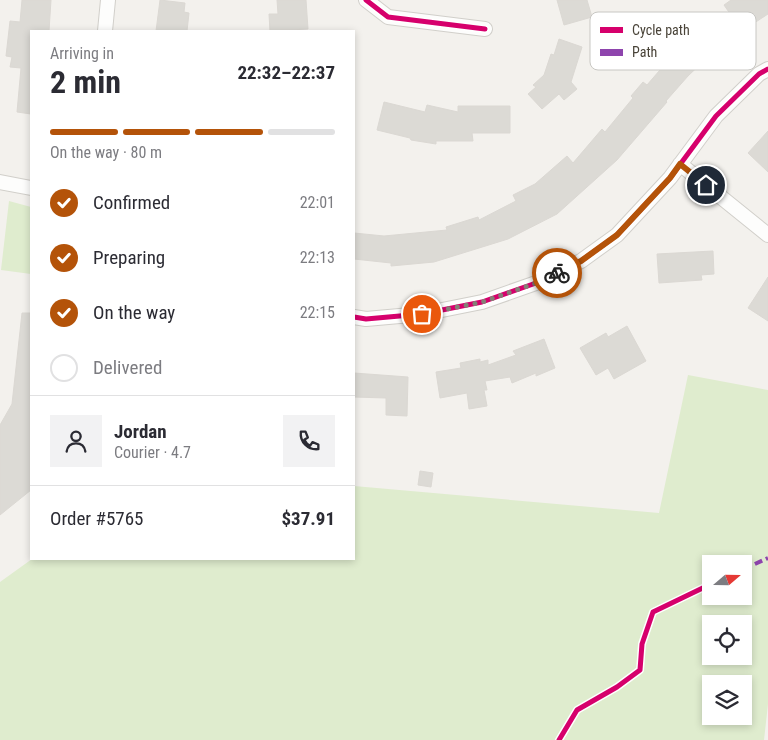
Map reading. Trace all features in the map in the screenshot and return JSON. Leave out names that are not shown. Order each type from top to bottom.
[{"type":"street","points":[[105,30],[108,0]]},
{"type":"street","points":[[366,0],[388,17],[485,28]]},
{"type":"street","points":[[355,317],[366,319],[422,314],[482,302],[536,283],[581,261],[617,235],[670,178],[716,116],[759,74],[768,69]]},
{"type":"street","points":[[680,164],[768,235]]},
{"type":"street","points":[[0,182],[30,188]]},
{"type":"green space","points":[[9,201],[30,207],[30,274],[1,270]]},
{"type":"green space","points":[[688,375],[768,390],[768,704],[764,740],[0,740],[0,582],[31,560],[355,560],[355,486],[659,513]]},
{"type":"building","points":[[22,0],[51,0],[49,30],[30,30],[30,114],[17,112],[21,68],[10,67],[12,57],[6,56],[10,21],[20,22]]},
{"type":"building","points":[[160,0],[185,3],[184,12],[189,13],[187,30],[156,30]]},
{"type":"building","points":[[277,0],[306,0],[308,29],[270,30],[269,14],[278,14]]},
{"type":"building","points":[[557,0],[587,0],[590,18],[564,25]]},
{"type":"building","points":[[731,0],[768,0],[768,14],[756,22],[756,12],[729,12],[724,5]]},
{"type":"building","points":[[559,39],[582,47],[571,82],[577,89],[564,100],[559,94],[542,109],[528,94],[536,87],[533,85],[544,75],[551,54],[554,55]]},
{"type":"building","points":[[660,70],[694,70],[617,160],[557,214],[508,239],[434,262],[391,266],[391,263],[355,259],[355,233],[384,236],[447,230],[446,227],[478,217],[479,220],[516,201],[513,195],[535,184],[567,156],[573,163],[602,129],[605,132],[633,98],[631,96],[643,82],[647,85]]},
{"type":"building","points":[[384,102],[425,112],[427,105],[458,112],[458,106],[510,106],[510,133],[472,133],[473,141],[436,141],[436,144],[411,140],[410,138],[377,130]]},
{"type":"building","points":[[768,131],[768,172],[748,153]]},
{"type":"building","points":[[713,251],[714,274],[701,275],[702,280],[659,283],[657,254]]},
{"type":"building","points":[[768,277],[768,321],[748,308]]},
{"type":"building","points":[[22,313],[30,313],[30,491],[0,515],[0,425],[12,404]]},
{"type":"building","points":[[627,326],[646,361],[614,379],[608,368],[596,375],[580,348],[606,333],[608,337]]},
{"type":"building","points":[[544,339],[555,368],[536,376],[536,373],[512,383],[510,377],[485,381],[487,390],[484,390],[487,406],[469,409],[467,393],[440,398],[436,372],[461,368],[460,363],[480,359],[480,362],[488,360],[488,365],[516,355],[513,351]]},
{"type":"building","points":[[355,373],[408,377],[407,416],[386,415],[386,398],[355,397]]},
{"type":"building","points":[[420,471],[433,473],[431,487],[418,485]]},
{"type":"marked path","points":[[752,565],[768,558]]},
{"type":"cycle path","points":[[366,0],[388,17],[485,29]]},
{"type":"cycle path","points":[[355,317],[366,319],[422,314],[482,302],[536,283],[581,261],[617,235],[670,178],[716,116],[759,74],[768,69]]},
{"type":"cycle path","points":[[559,740],[577,710],[617,687],[640,670],[642,644],[653,612],[702,588]]},
{"type":"way so far","points":[[422,314],[482,302],[536,283],[557,273]]},
{"type":"route","points":[[557,273],[581,261],[617,235],[670,178],[680,164],[706,185]]}]
